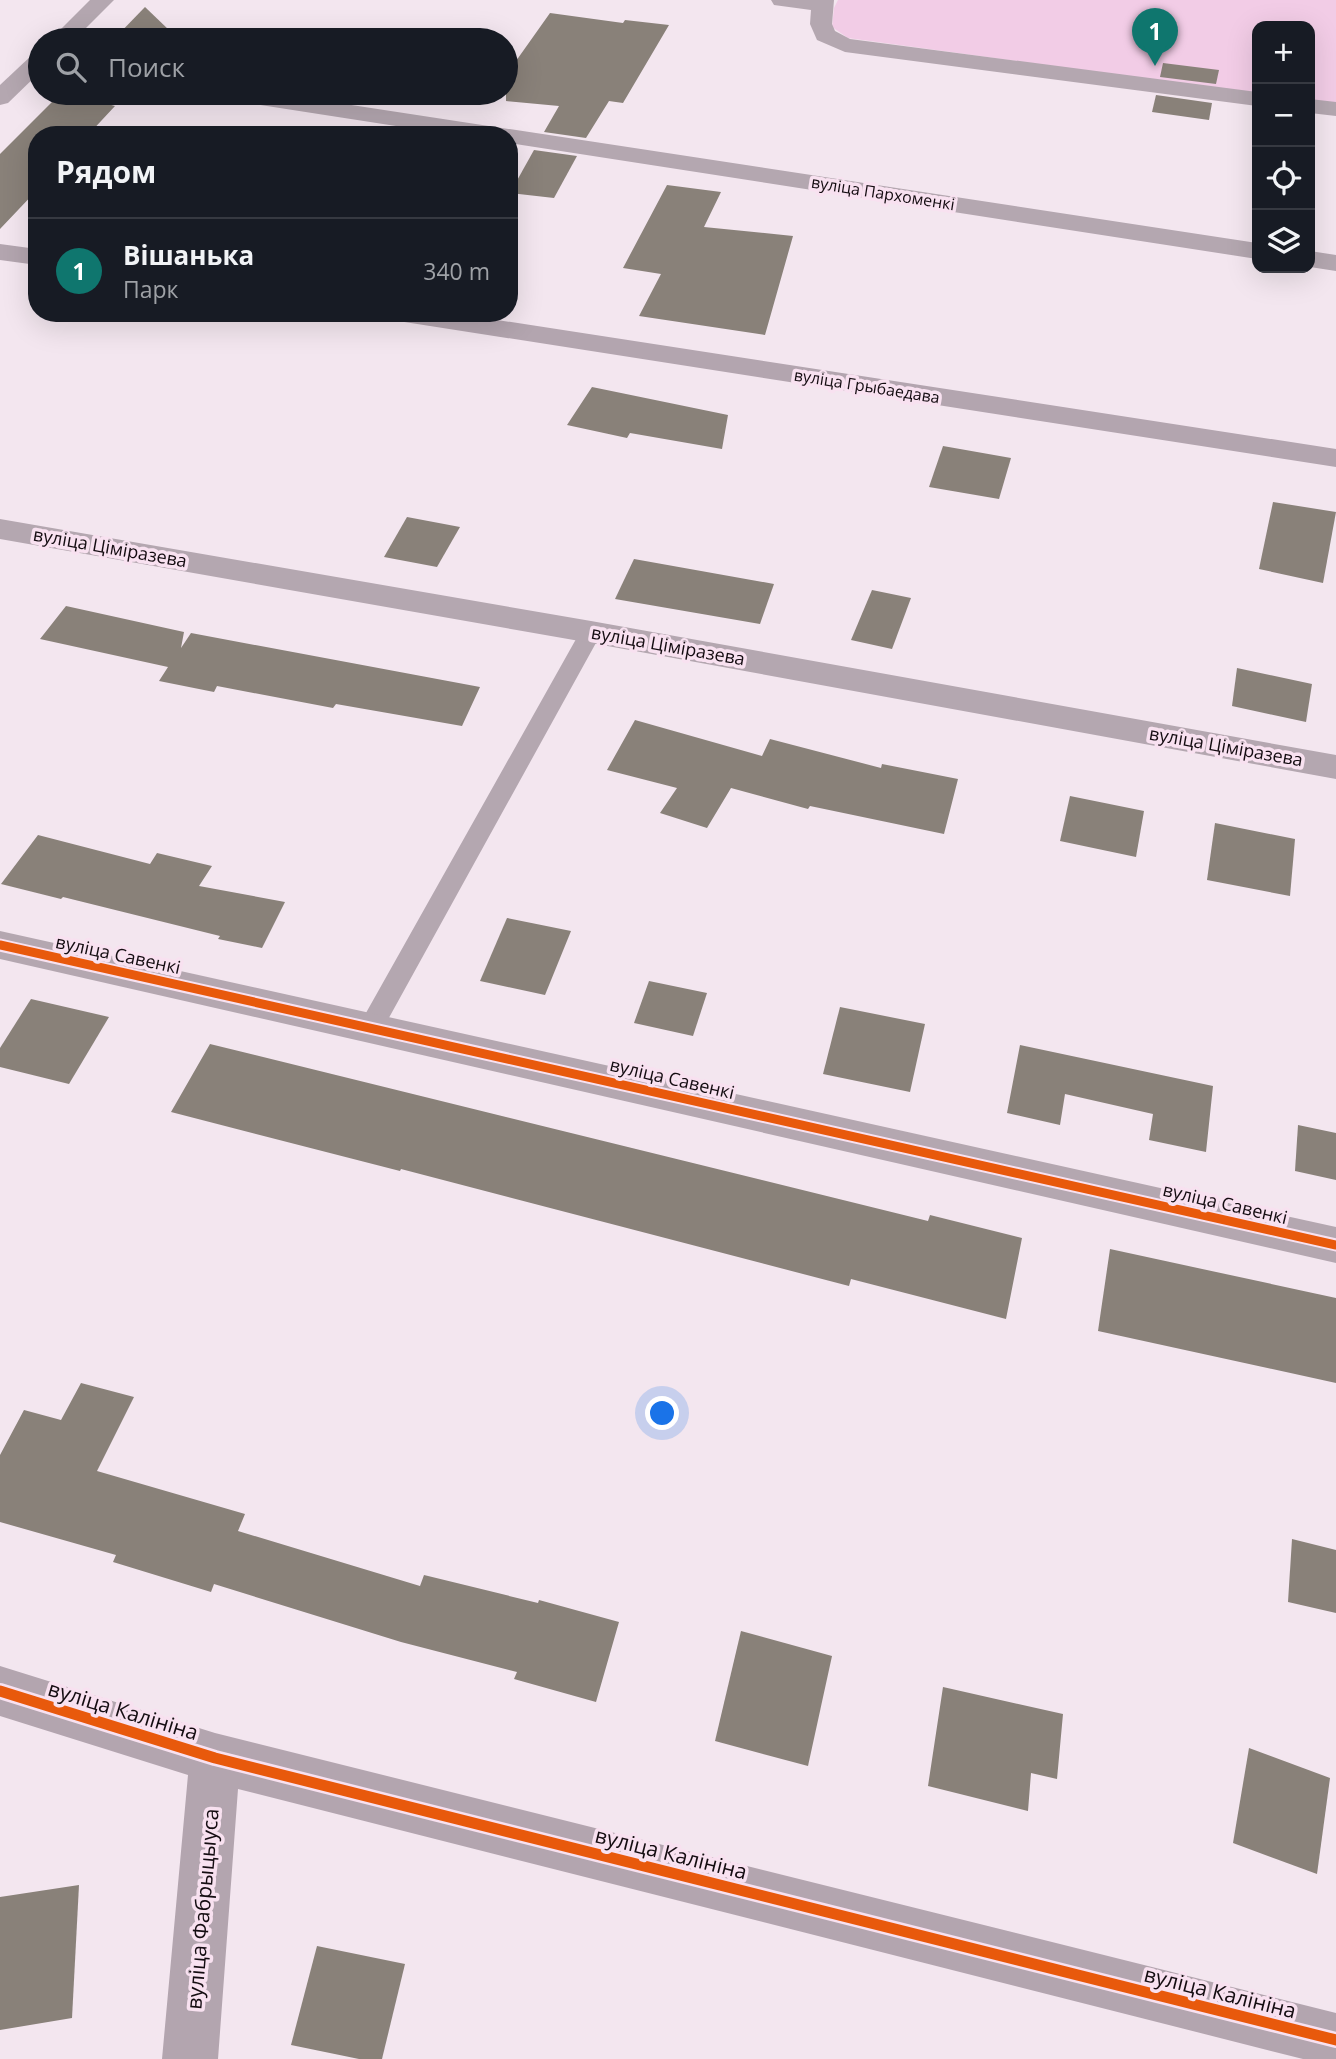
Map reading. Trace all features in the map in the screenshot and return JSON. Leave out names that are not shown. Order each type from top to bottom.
[{"type":"street","points":[[74,28],[103,0]]},
{"type":"street","points":[[782,0],[822,2],[821,24],[825,35],[845,45],[1252,98]]},
{"type":"street","points":[[12,60],[28,62]]},
{"type":"street","points":[[0,98],[28,73]]},
{"type":"street","points":[[307,105],[444,126]]},
{"type":"street","points":[[1315,107],[1336,109]]},
{"type":"street","name":"вуліца Пархоменкі","points":[[518,137],[1252,250]]},
{"type":"street","points":[[0,252],[28,256]]},
{"type":"street","points":[[1315,260],[1336,263]]},
{"type":"street","name":"вуліца Грыбаедава","points":[[456,322],[1336,458]]},
{"type":"street","name":"вуліца Ціміразева","points":[[0,529],[591,632],[1336,767]]},
{"type":"street","name":"вуліца Савенкі","points":[[0,945],[1336,1245]]},
{"type":"street","name":"вуліца Калініна","points":[[0,1690],[215,1758],[1336,2040]]},
{"type":"street","name":"вуліца Фабрыцыуса","points":[[190,2059],[215,1758]]},
{"type":"lane","points":[[372,1027],[591,632]]},
{"type":"shaded area","points":[[838,0],[1336,0],[1336,104],[1315,102],[1315,21],[1252,21],[1252,93],[848,38],[832,27],[834,8]]},
{"type":"building","points":[[145,7],[167,28],[125,28]]},
{"type":"building","points":[[550,13],[623,23],[625,20],[669,25],[623,103],[609,101],[586,138],[544,132],[559,106],[518,102],[518,58]]},
{"type":"building","points":[[1163,63],[1219,70],[1216,84],[1160,77]]},
{"type":"building","points":[[1156,95],[1212,103],[1209,120],[1152,112]]},
{"type":"building","points":[[49,105],[115,106],[96,126],[28,126]]},
{"type":"building","points":[[28,126],[28,199],[0,229],[0,154]]},
{"type":"building","points":[[534,150],[577,156],[554,198],[518,194],[518,179]]},
{"type":"building","points":[[667,185],[721,192],[704,227],[793,236],[765,335],[639,316],[661,274],[623,268]]},
{"type":"building","points":[[592,387],[728,415],[722,449],[630,433],[627,438],[567,425]]},
{"type":"building","points":[[943,446],[1011,458],[999,499],[929,487]]},
{"type":"building","points":[[1273,502],[1336,512],[1323,583],[1259,569]]},
{"type":"building","points":[[407,517],[460,527],[437,567],[384,557]]},
{"type":"building","points":[[634,559],[774,584],[760,624],[615,599]]},
{"type":"building","points":[[872,590],[911,598],[892,649],[851,640]]},
{"type":"building","points":[[66,606],[184,632],[181,648],[191,633],[480,687],[462,726],[336,704],[333,708],[217,686],[214,692],[159,681],[168,667],[40,639]]},
{"type":"building","points":[[1237,668],[1312,684],[1306,722],[1232,706]]},
{"type":"building","points":[[635,720],[762,756],[770,739],[881,768],[882,764],[958,779],[944,834],[810,806],[808,809],[731,788],[707,828],[660,813],[677,788],[607,770]]},
{"type":"building","points":[[1070,796],[1144,811],[1136,857],[1060,841]]},
{"type":"building","points":[[1215,823],[1295,839],[1290,896],[1207,880]]},
{"type":"building","points":[[38,835],[150,864],[157,853],[212,866],[199,886],[285,902],[262,948],[218,939],[220,936],[63,897],[61,899],[1,884]]},
{"type":"building","points":[[507,918],[571,931],[545,995],[480,981]]},
{"type":"building","points":[[649,981],[707,993],[693,1036],[634,1023]]},
{"type":"building","points":[[31,999],[109,1017],[69,1084],[0,1067],[0,1048]]},
{"type":"building","points":[[840,1007],[925,1024],[910,1092],[823,1074]]},
{"type":"building","points":[[210,1044],[928,1221],[930,1215],[1022,1238],[1006,1319],[851,1279],[849,1286],[171,1112]]},
{"type":"building","points":[[1020,1045],[1213,1086],[1206,1152],[1149,1140],[1153,1114],[1065,1094],[1060,1125],[1007,1113]]},
{"type":"building","points":[[1298,1125],[1336,1133],[1336,1180],[1295,1171]]},
{"type":"building","points":[[1110,1249],[1336,1298],[1336,1383],[1098,1331]]},
{"type":"building","points":[[81,1383],[134,1397],[97,1471],[245,1514],[238,1531],[420,1586],[424,1575],[538,1603],[539,1600],[619,1622],[596,1702],[514,1679],[517,1672],[401,1642],[214,1584],[211,1592],[113,1562],[116,1555],[0,1522],[0,1455],[24,1410],[61,1420]]},
{"type":"building","points":[[1292,1539],[1336,1550],[1336,1613],[1288,1602]]},
{"type":"building","points":[[741,1631],[832,1656],[808,1766],[715,1741]]},
{"type":"building","points":[[943,1687],[1063,1714],[1057,1779],[1031,1773],[1028,1811],[928,1786]]},
{"type":"building","points":[[1249,1748],[1330,1778],[1317,1874],[1233,1843]]},
{"type":"building","points":[[79,1885],[72,2018],[0,2030],[0,1897]]},
{"type":"building","points":[[317,1946],[405,1964],[382,2059],[359,2059],[291,2045]]},
{"type":"cycle path","points":[[0,945],[1336,1245]]},
{"type":"cycle path","points":[[0,1691],[215,1758],[1336,2040]]},
{"type":"place","name":"Вішанька","points":[[1155,66]]}]
